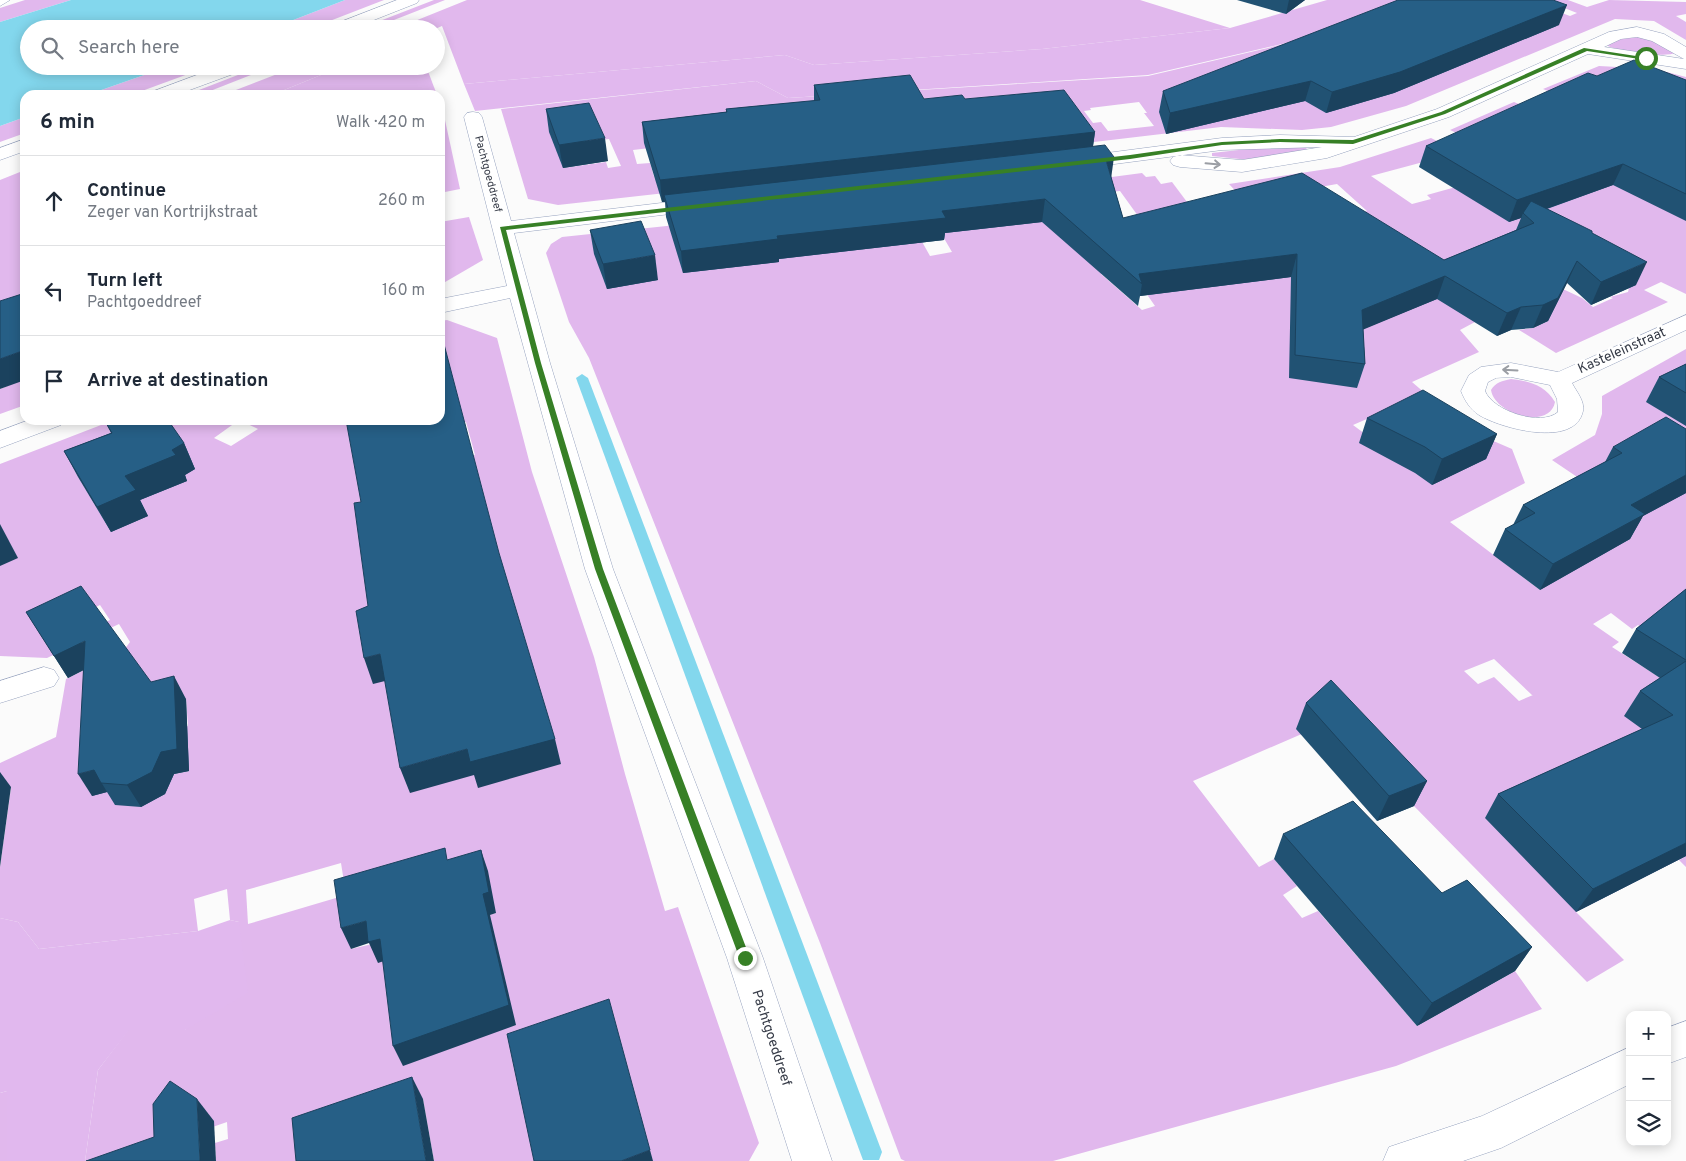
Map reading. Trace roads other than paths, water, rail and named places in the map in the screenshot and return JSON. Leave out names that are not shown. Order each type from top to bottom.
[{"type":"main road","points":[[359,20],[411,0]]},
{"type":"main road","points":[[1054,165],[1130,157],[1242,166],[1320,154],[1443,113],[1586,49],[1617,33],[1636,30],[1663,38],[1686,54]]},
{"type":"main road","points":[[1586,49],[1686,64]]},
{"type":"main road","points":[[173,90],[214,75]]},
{"type":"main road","name":"Pachtgoeddreef","points":[[473,117],[519,290],[599,569],[745,958],[812,1161]]},
{"type":"main road","points":[[0,154],[20,147]]},
{"type":"main road","points":[[503,228],[721,202]]},
{"type":"main road","points":[[445,305],[519,290]]},
{"type":"main road","name":"Kasteleinstraat","points":[[1558,380],[1686,322]]},
{"type":"main road","points":[[0,440],[39,425]]},
{"type":"main road","points":[[0,692],[44,678]]},
{"type":"main road","points":[[1671,1045],[1686,1038]]},
{"type":"main road","points":[[1403,1161],[1487,1134],[1626,1067]]},
{"type":"water","points":[[71,0],[345,0],[293,20],[20,20],[20,75],[144,75],[101,90],[20,90],[20,119],[0,126],[0,22]]},
{"type":"waterway","points":[[582,378],[871,1152]]}]
